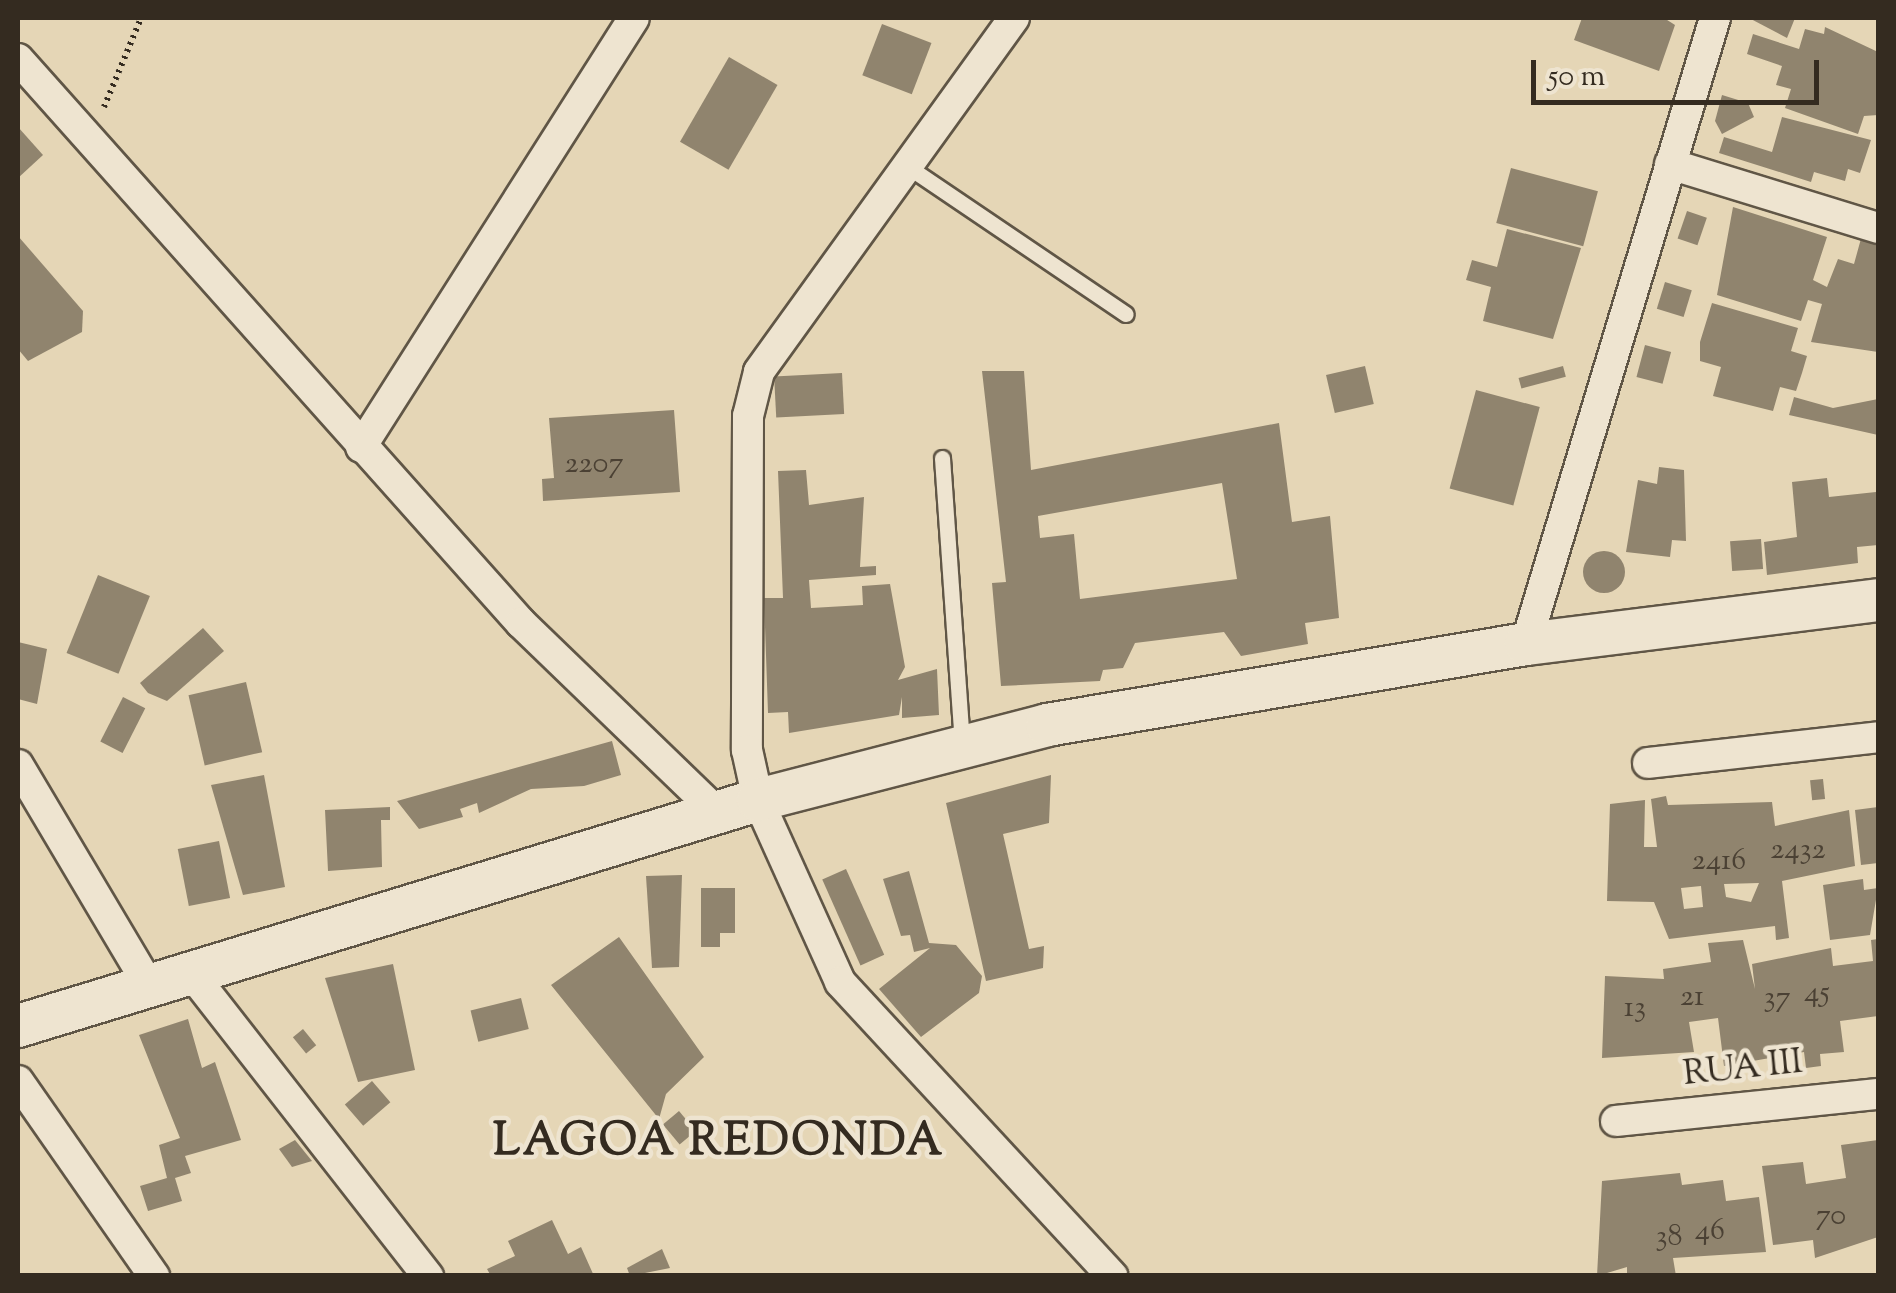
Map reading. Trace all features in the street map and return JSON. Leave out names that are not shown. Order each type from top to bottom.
[{"type":"main road","points":[[18,1026],[146,981],[738,806],[963,747],[1526,644],[1878,600]]},
{"type":"street","points":[[361,447],[634,18]]},
{"type":"street","points":[[738,806],[745,695],[748,416],[758,372],[790,320],[908,166],[1014,18]]},
{"type":"street","points":[[1526,644],[1715,18]]},
{"type":"street","points":[[18,59],[521,623],[738,806],[840,982],[1112,1276]]},
{"type":"street","points":[[1670,164],[1878,228]]},
{"type":"street","points":[[1648,763],[1878,737]]},
{"type":"street","points":[[18,765],[146,981]]},
{"type":"street","points":[[188,969],[428,1276]]},
{"type":"street","points":[[18,1081],[154,1276]]},
{"type":"street","name":"RUA III","points":[[1616,1122],[1878,1094]]},
{"type":"lane","points":[[908,166],[1126,314]]},
{"type":"lane","points":[[942,458],[963,747]]},
{"type":"path","points":[[90,141],[142,18]]},
{"type":"building","points":[[1582,18],[1664,18],[1675,25],[1659,71],[1574,40]]},
{"type":"building","points":[[1749,18],[1795,18],[1787,38]]},
{"type":"building","points":[[882,24],[931,43],[912,94],[862,75]]},
{"type":"building","points":[[1825,27],[1878,52],[1878,115],[1864,116],[1858,134],[1785,108],[1791,89],[1776,85],[1782,66],[1747,54],[1753,34],[1799,49],[1805,29],[1824,34]]},
{"type":"building","points":[[729,57],[777,85],[728,170],[680,142]]},
{"type":"building","points":[[1722,95],[1748,103],[1754,117],[1722,134],[1715,121]]},
{"type":"building","points":[[1782,117],[1871,140],[1860,173],[1848,169],[1845,181],[1814,172],[1811,182],[1719,153],[1724,137],[1772,152]]},
{"type":"building","points":[[18,127],[43,155],[18,178]]},
{"type":"building","points":[[1511,168],[1598,191],[1583,246],[1496,223]]},
{"type":"building","points":[[1733,207],[1827,237],[1813,280],[1827,287],[1838,259],[1854,264],[1862,235],[1878,240],[1878,352],[1811,342],[1822,304],[1808,300],[1801,321],[1717,295]]},
{"type":"building","points":[[1687,211],[1707,218],[1697,245],[1678,238]]},
{"type":"building","points":[[1507,229],[1581,248],[1553,339],[1483,321],[1491,287],[1466,280],[1472,260],[1497,267]]},
{"type":"building","points":[[18,236],[83,311],[82,332],[28,361],[18,349]]},
{"type":"building","points":[[1665,282],[1692,290],[1684,317],[1657,309]]},
{"type":"building","points":[[1712,303],[1798,328],[1791,351],[1807,356],[1802,373],[1796,391],[1780,387],[1773,411],[1713,396],[1721,367],[1700,361],[1700,342]]},
{"type":"building","points":[[1645,345],[1671,352],[1663,384],[1636,377]]},
{"type":"building","points":[[1365,366],[1374,404],[1335,413],[1326,375]]},
{"type":"building","points":[[1563,366],[1566,377],[1521,389],[1519,378]]},
{"type":"building","points":[[982,371],[1024,371],[1031,470],[1279,423],[1292,522],[1330,516],[1339,618],[1305,623],[1308,644],[1241,656],[1224,632],[1135,643],[1123,668],[1103,670],[1100,681],[1001,686],[992,583],[1006,582]],"holes":[[[1222,483],[1237,579],[1080,599],[1074,534],[1040,538],[1038,516]]]},
{"type":"building","points":[[842,373],[844,414],[776,418],[774,377]]},
{"type":"building","points":[[1476,390],[1540,407],[1513,506],[1450,489]]},
{"type":"building","points":[[1794,397],[1833,408],[1878,399],[1878,435],[1789,415]]},
{"type":"building","points":[[674,410],[680,492],[543,501],[542,479],[554,478],[549,418]]},
{"type":"building","points":[[1659,467],[1684,470],[1686,541],[1672,540],[1670,557],[1626,552],[1638,480],[1657,484]]},
{"type":"building","points":[[806,470],[809,505],[864,497],[860,567],[876,566],[876,575],[809,580],[811,608],[863,605],[862,586],[890,584],[905,667],[898,680],[937,669],[939,715],[902,718],[902,697],[899,715],[789,733],[788,712],[768,713],[764,598],[783,598],[778,471]]},
{"type":"building","points":[[1827,478],[1829,497],[1876,492],[1878,545],[1857,547],[1858,563],[1767,575],[1764,542],[1797,537],[1792,482]]},
{"type":"building","points":[[1761,539],[1763,569],[1732,571],[1730,541]]},
{"type":"building","points":[[1604,551],[1619,557],[1625,572],[1619,587],[1604,593],[1589,587],[1583,572],[1589,557]]},
{"type":"building","points":[[98,575],[150,596],[118,674],[67,653]]},
{"type":"building","points":[[203,628],[224,651],[167,701],[148,693],[140,683]]},
{"type":"building","points":[[18,642],[47,649],[37,704],[18,699]]},
{"type":"building","points":[[246,682],[262,752],[205,765],[189,695]]},
{"type":"building","points":[[123,697],[145,708],[123,753],[100,742]]},
{"type":"building","points":[[612,741],[621,775],[584,786],[531,789],[479,813],[477,803],[460,809],[463,817],[419,829],[397,801]]},
{"type":"building","points":[[264,775],[285,887],[243,895],[211,785]]},
{"type":"building","points":[[1051,775],[1049,823],[1003,834],[1029,949],[1044,946],[1043,968],[986,981],[946,803]]},
{"type":"building","points":[[1823,779],[1825,799],[1812,800],[1810,780]]},
{"type":"building","points":[[1666,796],[1668,805],[1772,802],[1775,826],[1849,810],[1855,866],[1782,881],[1789,938],[1776,940],[1775,926],[1669,939],[1654,902],[1607,901],[1610,804],[1645,800],[1644,847],[1657,847],[1651,799]],"holes":[[[1759,883],[1751,902],[1726,897],[1724,884]],[[1701,886],[1703,907],[1684,909],[1681,888]]]},
{"type":"building","points":[[390,807],[390,820],[381,820],[382,867],[328,871],[325,810]]},
{"type":"building","points":[[1878,807],[1878,863],[1861,865],[1855,810]]},
{"type":"building","points":[[219,841],[230,898],[189,906],[178,849]]},
{"type":"building","points":[[846,869],[884,955],[860,965],[822,880]]},
{"type":"building","points":[[909,871],[929,943],[956,945],[982,976],[979,993],[921,1037],[879,989],[930,948],[914,952],[910,935],[901,936],[883,879]]},
{"type":"building","points":[[682,875],[679,967],[652,968],[646,876]]},
{"type":"building","points":[[1863,879],[1864,890],[1878,888],[1870,935],[1830,940],[1823,885]]},
{"type":"building","points":[[701,888],[735,888],[735,933],[720,933],[720,947],[701,947]]},
{"type":"building","points":[[619,937],[704,1057],[666,1094],[659,1119],[551,985]]},
{"type":"building","points":[[1878,939],[1878,1016],[1840,1021],[1844,1052],[1820,1054],[1821,1066],[1806,1068],[1804,1052],[1724,1066],[1718,1018],[1689,1022],[1694,1052],[1602,1058],[1605,976],[1664,979],[1663,969],[1711,962],[1708,943],[1743,940],[1755,989],[1752,964],[1831,948],[1833,966],[1873,961],[1871,940]]},
{"type":"building","points":[[393,964],[415,1070],[358,1082],[325,978]]},
{"type":"building","points":[[521,998],[529,1029],[478,1042],[471,1011]]},
{"type":"building","points":[[188,1019],[202,1068],[215,1062],[241,1140],[185,1156],[191,1173],[175,1178],[182,1201],[148,1211],[140,1186],[167,1178],[159,1145],[180,1138],[139,1035]]},
{"type":"building","points":[[303,1029],[316,1045],[306,1054],[293,1037]]},
{"type":"building","points":[[372,1081],[390,1102],[363,1126],[345,1105]]},
{"type":"building","points":[[679,1111],[696,1131],[680,1144],[663,1124]]},
{"type":"building","points":[[295,1140],[312,1161],[292,1167],[279,1149]]},
{"type":"building","points":[[1878,1140],[1878,1237],[1815,1258],[1813,1240],[1773,1245],[1762,1166],[1803,1162],[1806,1184],[1846,1178],[1841,1145]]},
{"type":"building","points":[[1680,1173],[1682,1185],[1723,1180],[1726,1201],[1759,1197],[1766,1252],[1673,1258],[1676,1276],[1627,1275],[1627,1267],[1597,1276],[1602,1181]]},
{"type":"building","points":[[552,1220],[568,1254],[581,1247],[594,1276],[491,1276],[487,1269],[515,1256],[508,1241]]},
{"type":"building","points":[[662,1249],[670,1268],[630,1276],[627,1268]]},
{"type":"district","name":"LAGOA REDONDA","points":[[719,1144]]}]
